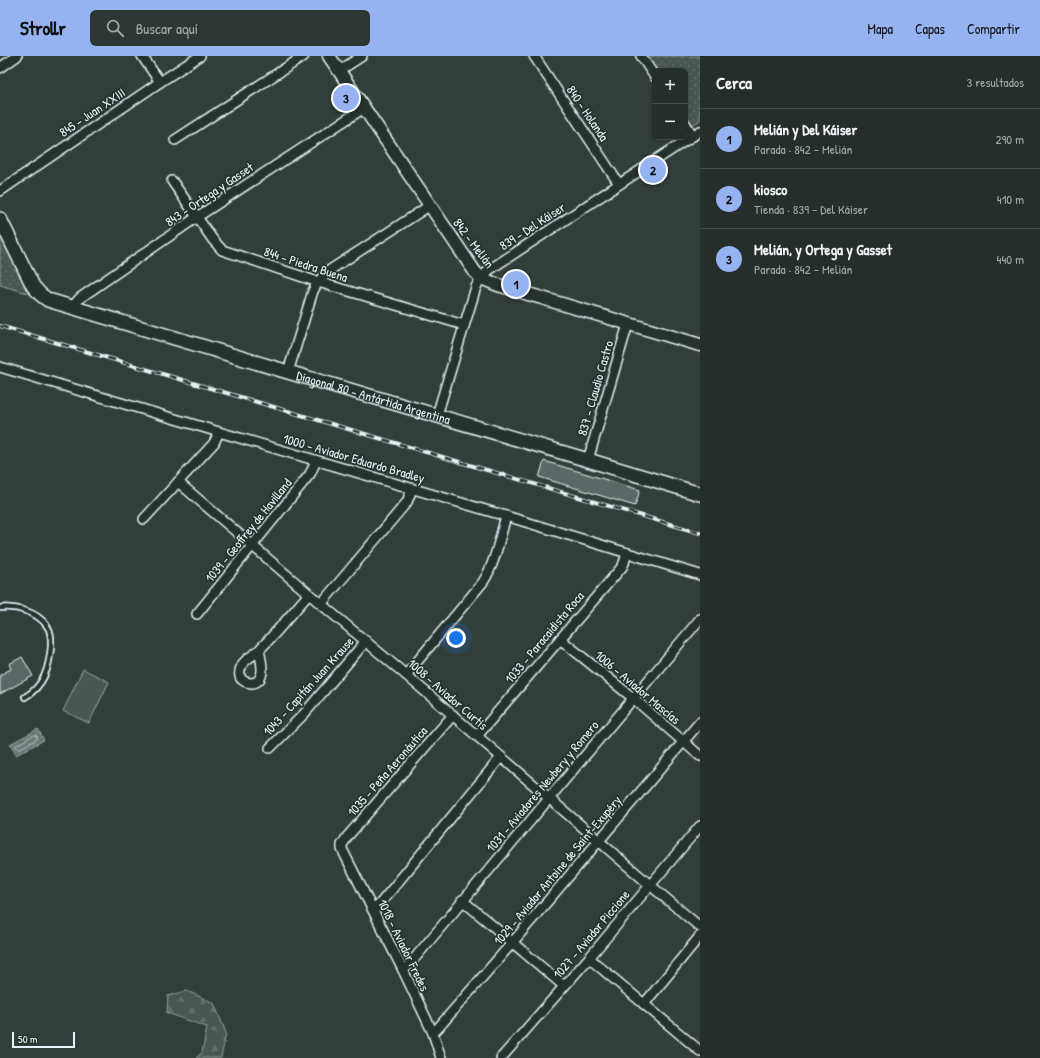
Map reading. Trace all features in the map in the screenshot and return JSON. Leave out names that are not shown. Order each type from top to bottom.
[{"type":"main road","name":"Diagonal 80 - Antártida Argentina","points":[[0,219],[33,286],[48,300],[700,494]]},
{"type":"street","points":[[0,68],[17,56]]},
{"type":"street","points":[[142,56],[160,82]]},
{"type":"street","name":"845 - Juan XXIII","points":[[0,191],[200,56]]},
{"type":"street","points":[[175,140],[304,56]]},
{"type":"street","name":"842 - Melián","points":[[330,56],[429,206],[475,272],[481,278],[498,285],[700,345]]},
{"type":"street","points":[[340,71],[362,56]]},
{"type":"street","name":"840 - Holanda","points":[[534,56],[619,184]]},
{"type":"street","points":[[641,56],[652,72]]},
{"type":"street","name":"843 - Ortega y Gasset","points":[[72,306],[80,298],[198,217],[364,108]]},
{"type":"street","points":[[688,126],[697,133]]},
{"type":"street","name":"839 - Del Káiser","points":[[437,415],[476,287],[481,278],[489,270],[697,133]]},
{"type":"street","name":"844 - Piedra Buena","points":[[172,181],[213,240],[222,250],[318,282],[464,325]]},
{"type":"street","points":[[288,372],[313,291],[318,282],[330,270],[429,206]]},
{"type":"street","name":"837 - Claudio Castro","points":[[588,460],[628,324]]},
{"type":"street","name":"1000 - Aviador Eduardo Bradley","points":[[0,367],[506,516],[700,575]]},
{"type":"street","points":[[144,519],[214,443],[219,432]]},
{"type":"street","name":"1039 - Geoffrey de Havilland","points":[[197,614],[310,474],[316,461]]},
{"type":"street","name":"1008 - Aviador Curtis","points":[[178,482],[700,927]]},
{"type":"street","points":[[321,604],[407,502],[412,489]]},
{"type":"street","points":[[406,675],[487,576],[506,516]]},
{"type":"street","name":"1033 - Paracaidista Roca","points":[[477,736],[622,567],[627,554]]},
{"type":"street","points":[[259,650],[309,594]]},
{"type":"street","name":"1031 - Aviadores Newbery y Romero","points":[[403,970],[700,619]]},
{"type":"street","name":"1006 - Aviador Mascías","points":[[560,639],[633,698],[700,756]]},
{"type":"street","name":"1043 - Capitán Juan Krause","points":[[270,748],[304,714],[366,641]]},
{"type":"street","name":"1035 - Peña Aeronáutica","points":[[342,845],[347,837],[453,715]]},
{"type":"street","name":"1029 - Aviador Antoine de Saint-Exupéry","points":[[433,1033],[512,943],[700,722]]},
{"type":"street","points":[[373,910],[379,905],[501,757]]},
{"type":"street","name":"1027 - Aviador Piccione","points":[[501,1058],[589,958],[700,826]]},
{"type":"street","name":"1018 - Aviador Fredes","points":[[342,845],[342,851],[373,910],[433,1033],[441,1058]]},
{"type":"street","points":[[462,900],[564,986]]},
{"type":"street","points":[[644,1004],[700,936]]},
{"type":"street","points":[[589,958],[700,1051]]},
{"type":"lane","points":[[0,608],[6,607],[16,609],[37,616],[44,622],[51,633],[50,659],[45,674],[36,689],[25,697]]},
{"type":"green space","points":[[647,56],[700,56],[700,120],[691,126],[688,121],[688,68],[654,68]]},
{"type":"green space","points":[[0,234],[31,294],[0,285]]},
{"type":"green space","points":[[83,669],[109,682],[89,723],[63,711]]},
{"type":"green space","points":[[187,991],[214,1003],[226,1033],[221,1058],[196,1058],[202,1053],[207,1027],[167,1013],[168,996]]},
{"type":"water","points":[[38,729],[44,740],[16,755],[10,744]]},
{"type":"building","points":[[544,461],[640,490],[635,506],[539,477]]},
{"type":"building","points":[[22,657],[33,676],[0,694],[0,675],[11,669],[9,664]]},
{"type":"railway","points":[[0,326],[700,533]]},
{"type":"place","name":"Melián, y Ortega y Gasset","points":[[346,98]]},
{"type":"place","name":"kiosco","points":[[653,170]]},
{"type":"place","name":"Melián y Del Káiser","points":[[516,284]]}]
